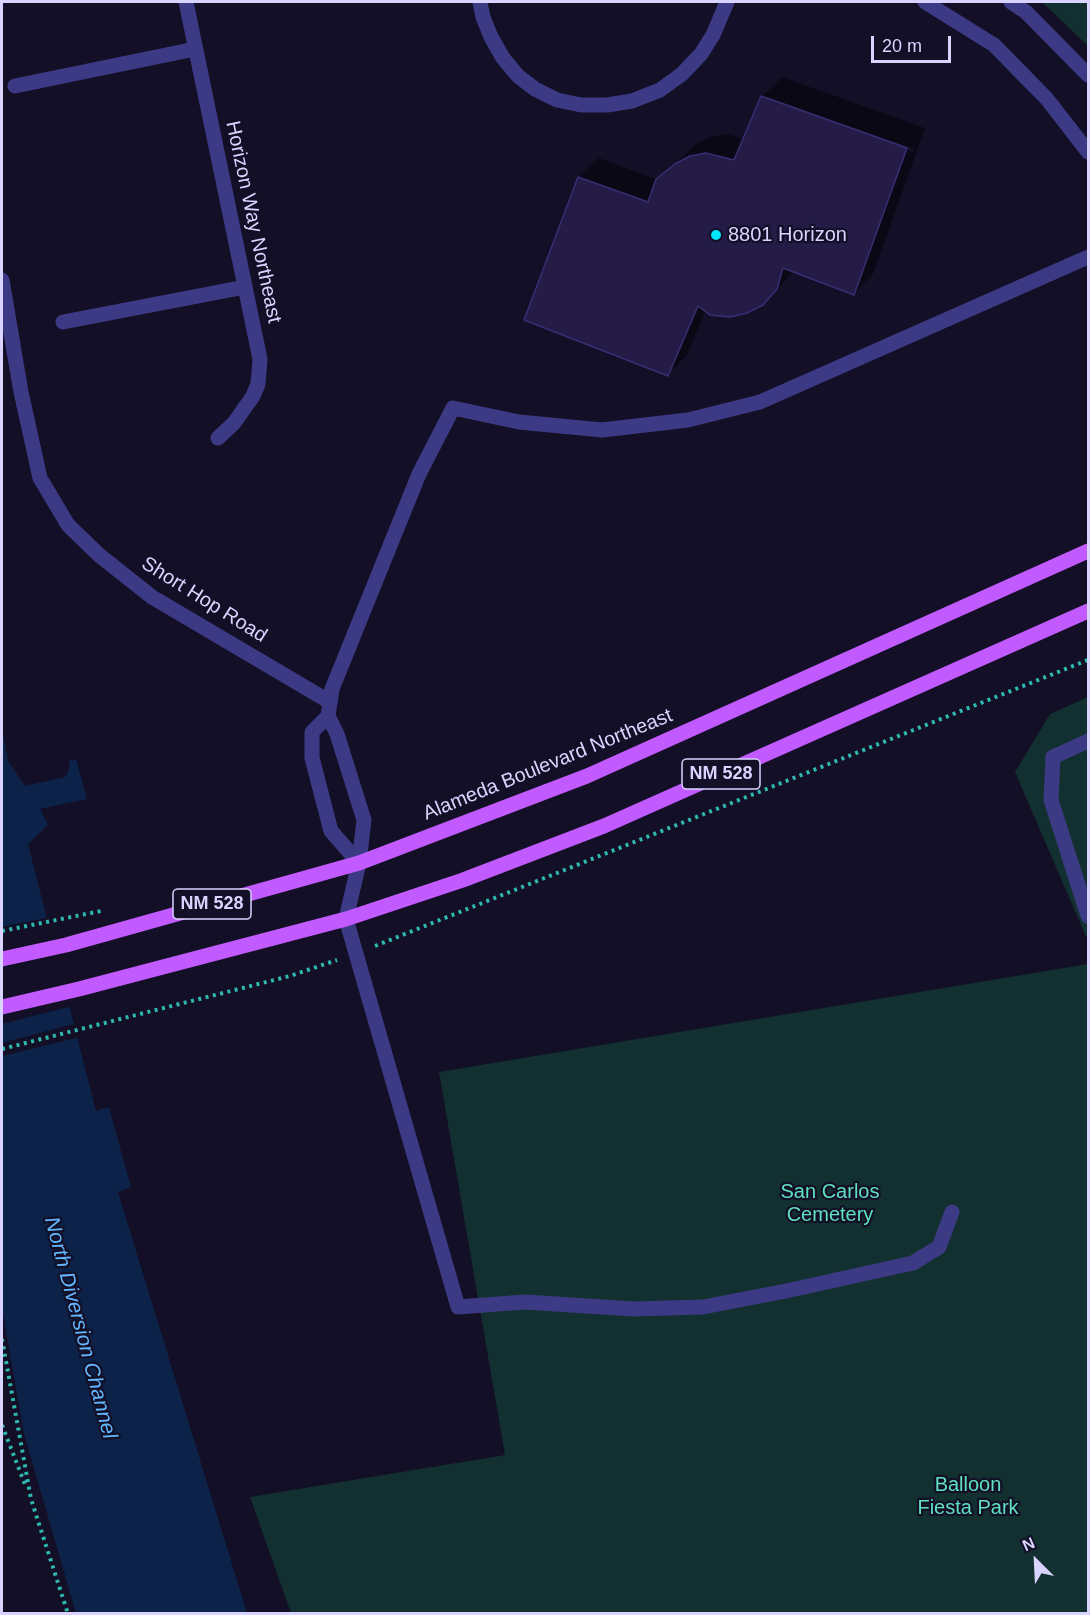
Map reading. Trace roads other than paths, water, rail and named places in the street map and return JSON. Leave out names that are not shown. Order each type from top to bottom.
[{"type":"main road","name":"Alameda Boulevard Northeast","points":[[2,959],[66,945],[359,863],[587,776],[1089,551]]},
{"type":"main road","name":"NM 528","points":[[2,1006],[80,989],[346,919],[463,880],[604,826],[1089,611]]},
{"type":"street","name":"Horizon Way Northeast","points":[[186,2],[260,359],[258,384],[245,409],[218,438]]},
{"type":"street","points":[[480,2],[491,37],[503,58],[518,76],[535,89],[557,100],[581,105],[607,105],[632,101],[660,90],[682,74],[701,54],[713,35],[727,2]]},
{"type":"street","points":[[925,2],[994,45],[1047,99],[1089,152]]},
{"type":"street","points":[[1011,2],[1026,12],[1089,75]]},
{"type":"street","points":[[15,86],[195,49]]},
{"type":"street","points":[[952,1212],[939,1247],[913,1263],[703,1307],[633,1309],[525,1302],[458,1307],[346,919],[359,863],[364,820],[329,709],[332,689],[419,474],[453,408],[519,422],[602,430],[688,420],[760,402],[1089,257]]},
{"type":"street","name":"Short Hop Road","points":[[2,280],[21,392],[40,478],[68,525],[99,555],[152,597],[329,709]]},
{"type":"street","points":[[63,322],[245,287]]},
{"type":"street","points":[[329,709],[312,732],[312,758],[331,831],[359,863]]},
{"type":"street","points":[[1089,741],[1053,757],[1052,800],[1089,915]]},
{"type":"water","name":"North Diversion Channel","points":[[2,728],[8,761],[25,786],[65,777],[70,760],[76,759],[87,799],[40,809],[48,825],[28,844],[96,1111],[109,1107],[131,1187],[118,1192],[247,1613],[76,1613],[24,1434],[2,1308]]},
{"type":"place","name":"8801 Horizon","points":[[716,235]]},
{"type":"park label","name":"San Carlos Cemetery","points":[[830,1204]]},
{"type":"park label","name":"Balloon Fiesta Park","points":[[968,1496]]}]
